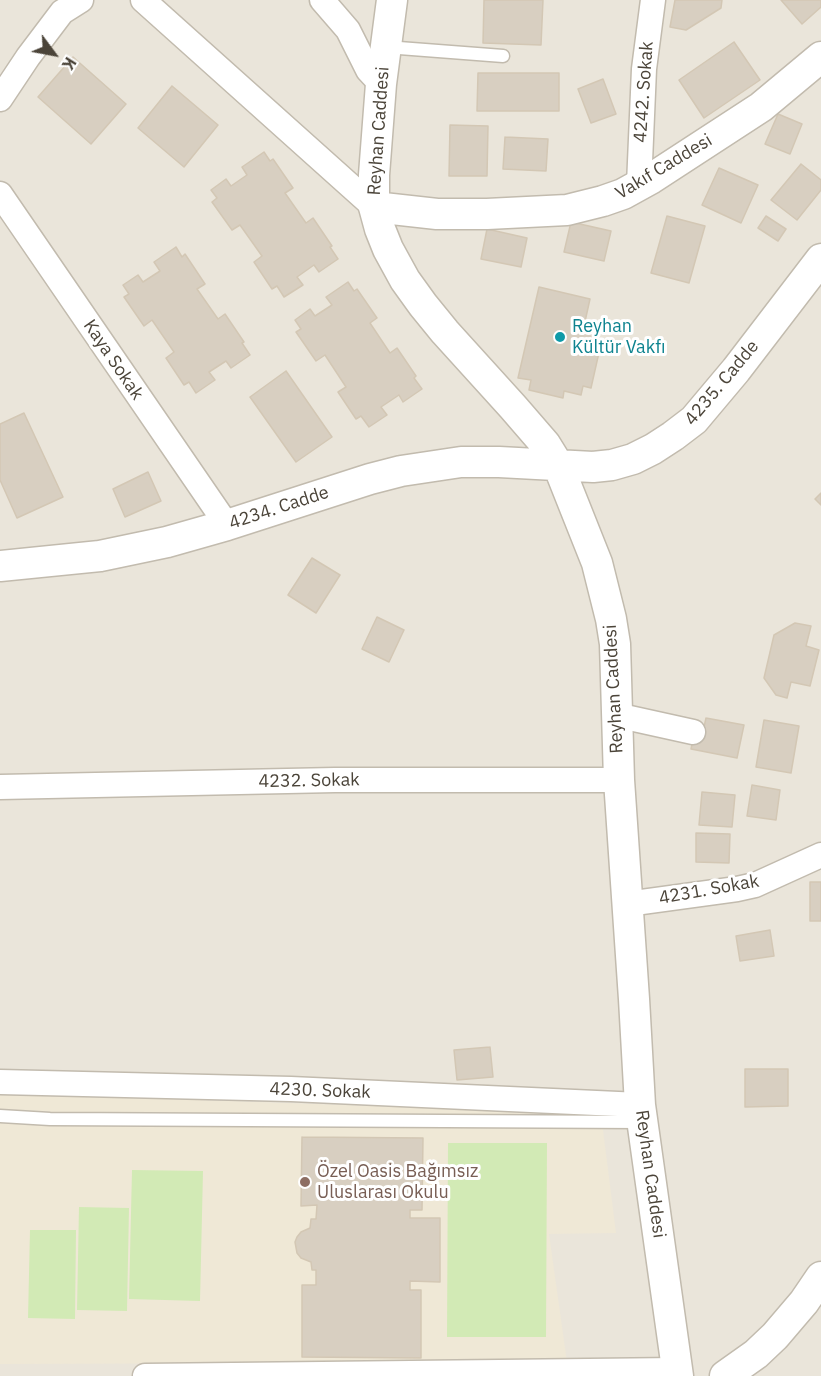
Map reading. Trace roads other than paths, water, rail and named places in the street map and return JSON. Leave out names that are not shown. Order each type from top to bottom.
[{"type":"street","points":[[0,99],[62,12],[81,0]]},
{"type":"street","points":[[143,0],[374,207]]},
{"type":"street","points":[[322,0],[348,30],[368,70],[381,84]]},
{"type":"street","name":"Reyhan Caddesi","points":[[392,0],[381,84],[374,175],[374,207],[380,229],[388,249],[423,305],[451,340],[538,436],[558,465],[597,563],[605,592],[615,644],[619,780],[641,1114],[678,1373]]},
{"type":"street","name":"4242. Sokak","points":[[639,185],[644,69],[653,0]]},
{"type":"street","name":"Vakıf Caddesi","points":[[374,207],[437,214],[497,214],[567,210],[603,201],[639,185],[761,107],[821,57]]},
{"type":"street","name":"Kaya Sokak","points":[[0,194],[227,525]]},
{"type":"street","name":"4235. Cadde","points":[[558,465],[612,465],[633,459],[653,449],[694,420],[713,399],[821,259]]},
{"type":"street","name":"4234. Cadde","points":[[0,566],[100,556],[167,542],[401,471],[461,462],[558,465]]},
{"type":"street","points":[[616,715],[693,732]]},
{"type":"street","name":"4232. Sokak","points":[[0,787],[335,780],[619,780]]},
{"type":"street","name":"4231. Sokak","points":[[627,904],[755,885],[821,855]]},
{"type":"street","name":"4230. Sokak","points":[[0,1082],[291,1089],[641,1114]]},
{"type":"street","points":[[725,1376],[756,1354],[813,1301],[821,1277]]},
{"type":"street","points":[[145,1376],[678,1373]]},
{"type":"lane","points":[[385,47],[503,56]]},
{"type":"lane","points":[[0,1116],[50,1119],[641,1114]]},
{"type":"place","name":"Reyhan Kültür Vakfı","points":[[560,337]]},
{"type":"place","name":"Özel Oasis Bağımsız Uluslarası Okulu","points":[[305,1182]]}]
